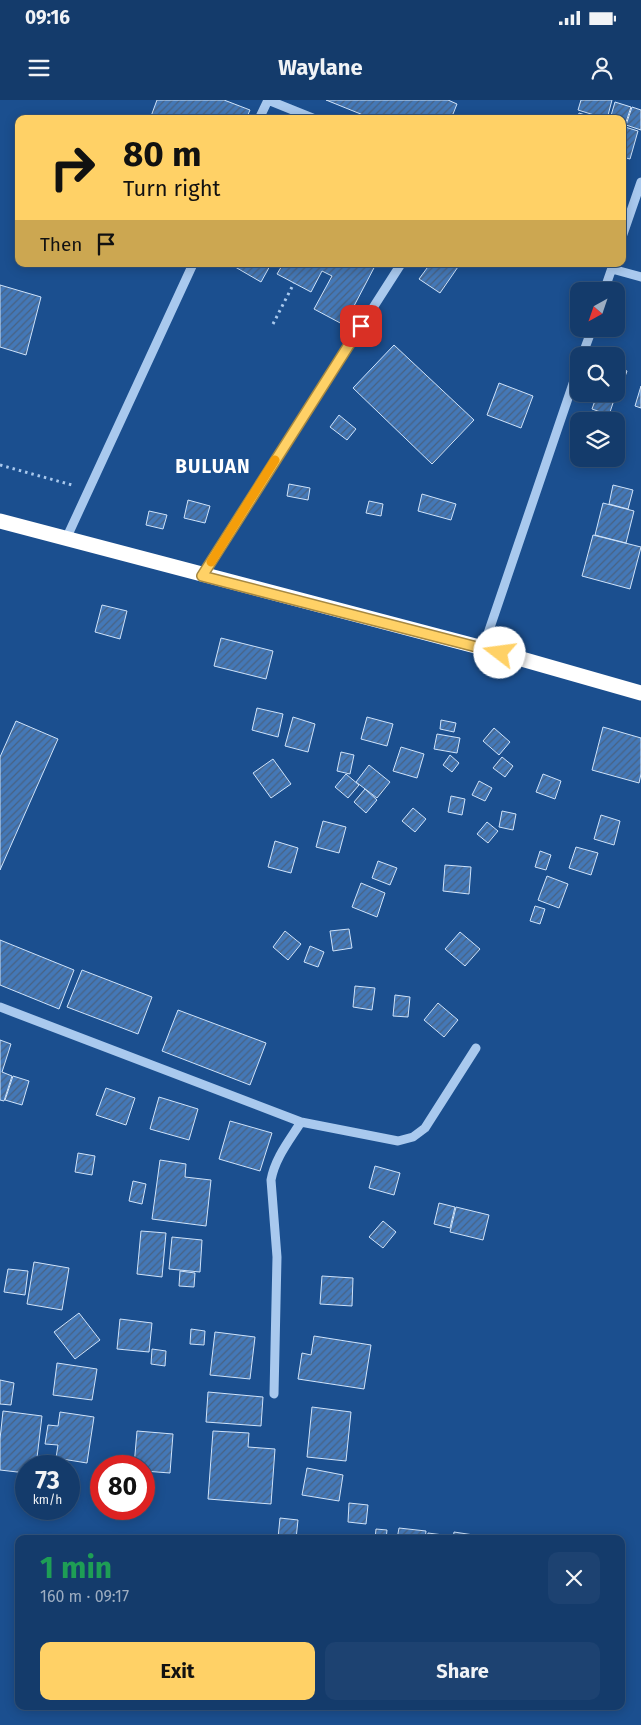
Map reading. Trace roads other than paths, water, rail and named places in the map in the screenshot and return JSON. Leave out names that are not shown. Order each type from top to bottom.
[{"type":"highway","points":[[0,521],[202,576],[483,648],[641,692]]},
{"type":"street","points":[[261,115],[268,100],[305,115]]},
{"type":"street","points":[[626,226],[641,182]]},
{"type":"street","points":[[66,539],[192,267]]},
{"type":"street","points":[[202,576],[399,267]]},
{"type":"street","points":[[607,282],[613,267],[641,277]]},
{"type":"street","points":[[483,648],[570,392]]},
{"type":"street","points":[[0,1008],[302,1122],[398,1141],[413,1137],[424,1128],[476,1048]]},
{"type":"street","points":[[274,1394],[277,1257],[271,1180],[272,1170],[279,1155],[302,1122]]},
{"type":"district","name":"BULUAN","points":[[213,466]]}]
